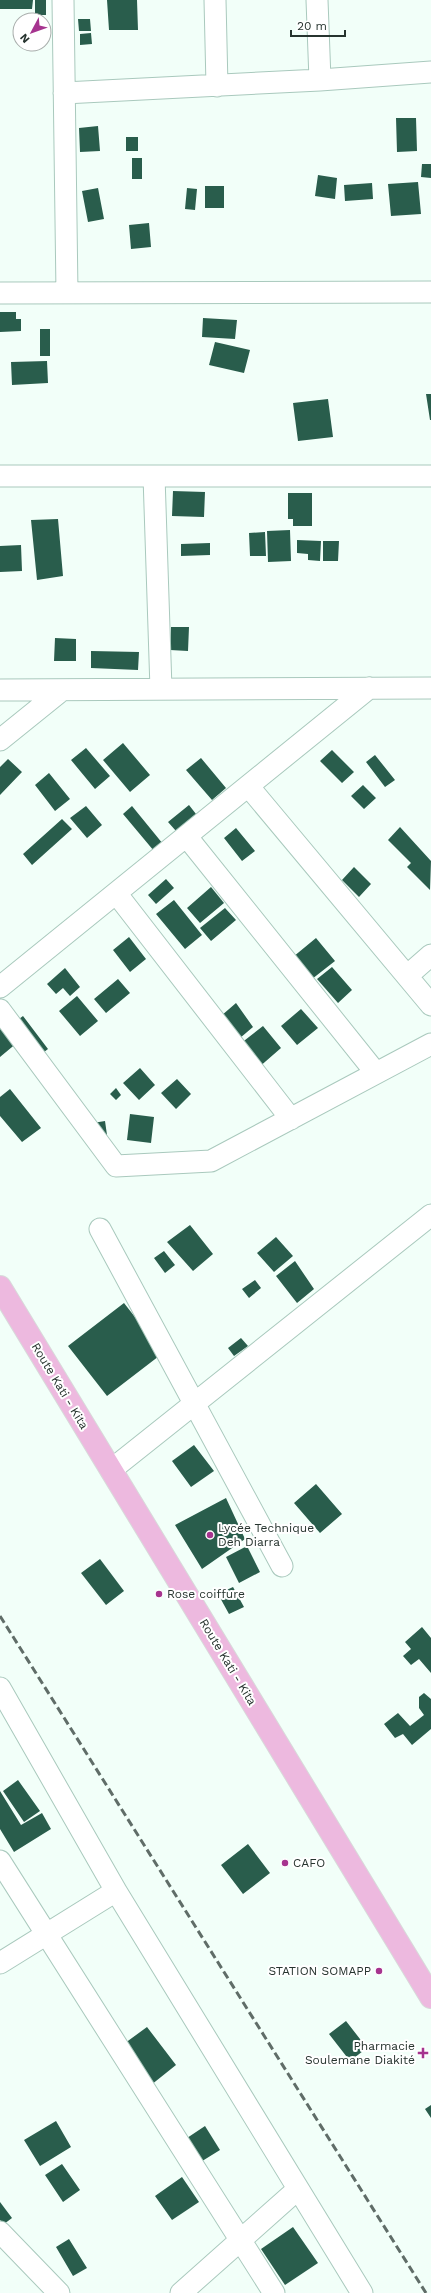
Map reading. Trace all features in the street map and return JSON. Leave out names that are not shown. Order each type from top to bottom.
[{"type":"main road","name":"Route Kati - Kita","points":[[0,1287],[430,1991]]},
{"type":"street","points":[[63,0],[67,293]]},
{"type":"street","points":[[215,0],[217,86]]},
{"type":"street","points":[[318,0],[320,80]]},
{"type":"street","points":[[64,93],[217,86],[431,72]]},
{"type":"street","points":[[0,293],[431,292]]},
{"type":"street","points":[[0,476],[431,476]]},
{"type":"street","points":[[154,476],[161,689]]},
{"type":"street","points":[[0,987],[249,787],[369,688]]},
{"type":"street","points":[[0,690],[431,688]]},
{"type":"street","points":[[0,740],[62,690]]},
{"type":"street","points":[[249,787],[431,1005]]},
{"type":"street","points":[[187,837],[376,1073]]},
{"type":"street","points":[[116,894],[290,1119]]},
{"type":"street","points":[[407,976],[431,955]]},
{"type":"street","points":[[0,1010],[116,1166],[211,1161],[431,1044]]},
{"type":"street","points":[[111,1470],[431,1215]]},
{"type":"street","points":[[100,1229],[282,1566]]},
{"type":"street","points":[[0,1688],[116,1891],[362,2293]]},
{"type":"street","points":[[0,1861],[274,2293]]},
{"type":"street","points":[[0,1963],[116,1891]]},
{"type":"street","points":[[181,2293],[298,2188]]},
{"type":"street","points":[[0,2232],[59,2293]]},
{"type":"building","points":[[0,0],[33,0],[32,9],[0,9]]},
{"type":"building","points":[[35,0],[46,0],[46,12],[35,12]]},
{"type":"building","points":[[107,0],[137,0],[138,30],[109,30]]},
{"type":"building","points":[[78,19],[90,19],[91,31],[79,31]]},
{"type":"building","points":[[91,33],[92,44],[80,45],[80,34]]},
{"type":"building","points":[[396,118],[416,118],[417,151],[397,152]]},
{"type":"building","points":[[98,126],[100,151],[80,152],[79,128]]},
{"type":"building","points":[[126,137],[138,137],[138,151],[126,151]]},
{"type":"building","points":[[132,158],[142,158],[142,179],[132,179]]},
{"type":"building","points":[[422,164],[431,164],[431,178],[421,177]]},
{"type":"building","points":[[318,175],[337,178],[335,199],[315,196]]},
{"type":"building","points":[[418,182],[421,214],[391,216],[388,184]]},
{"type":"building","points":[[372,183],[373,199],[345,201],[344,185]]},
{"type":"building","points":[[205,186],[224,186],[224,208],[205,208]]},
{"type":"building","points":[[98,188],[104,219],[88,222],[82,191]]},
{"type":"building","points":[[187,188],[197,189],[195,210],[185,209]]},
{"type":"building","points":[[149,223],[151,247],[131,249],[129,225]]},
{"type":"building","points":[[0,312],[16,312],[16,319],[21,319],[21,331],[0,332]]},
{"type":"building","points":[[203,318],[237,320],[235,339],[202,337]]},
{"type":"building","points":[[40,329],[50,329],[50,356],[40,356]]},
{"type":"building","points":[[215,342],[250,350],[244,373],[209,365]]},
{"type":"building","points":[[47,361],[48,383],[12,385],[11,362]]},
{"type":"building","points":[[426,394],[431,394],[431,420],[430,420]]},
{"type":"building","points":[[328,399],[333,437],[298,441],[293,403]]},
{"type":"building","points":[[173,491],[205,492],[204,517],[172,516]]},
{"type":"building","points":[[288,493],[312,493],[312,526],[293,526],[293,519],[288,519]]},
{"type":"building","points":[[58,519],[63,576],[37,580],[31,520]]},
{"type":"building","points":[[290,530],[291,561],[268,562],[267,531]]},
{"type":"building","points":[[265,532],[266,556],[250,556],[249,533]]},
{"type":"building","points":[[297,540],[321,541],[320,561],[308,560],[308,554],[297,553]]},
{"type":"building","points":[[323,541],[339,541],[338,561],[323,561]]},
{"type":"building","points":[[210,543],[210,555],[181,556],[181,544]]},
{"type":"building","points":[[21,545],[22,571],[0,572],[0,546]]},
{"type":"building","points":[[171,627],[189,627],[188,651],[170,650]]},
{"type":"building","points":[[55,638],[76,639],[76,661],[54,661]]},
{"type":"building","points":[[91,651],[139,652],[138,670],[91,668]]},
{"type":"building","points":[[123,743],[150,775],[130,792],[103,760]]},
{"type":"building","points":[[86,748],[110,776],[95,789],[71,760]]},
{"type":"building","points":[[332,750],[354,772],[342,783],[320,761]]},
{"type":"building","points":[[375,755],[395,780],[385,787],[366,762]]},
{"type":"building","points":[[201,758],[226,788],[212,800],[186,770]]},
{"type":"building","points":[[8,759],[22,772],[0,795],[0,767]]},
{"type":"building","points":[[49,773],[70,799],[55,811],[35,785]]},
{"type":"building","points":[[363,785],[376,798],[364,809],[351,796]]},
{"type":"building","points":[[189,805],[196,814],[176,831],[168,822]]},
{"type":"building","points":[[86,806],[102,825],[87,838],[70,818]]},
{"type":"building","points":[[132,806],[163,844],[154,851],[123,814]]},
{"type":"building","points":[[62,819],[72,829],[32,865],[23,854]]},
{"type":"building","points":[[400,827],[431,861],[430,890],[407,867],[411,863],[388,840]]},
{"type":"building","points":[[236,828],[255,851],[242,861],[224,838]]},
{"type":"building","points":[[354,867],[371,884],[359,897],[342,880]]},
{"type":"building","points":[[166,879],[174,888],[156,904],[148,895]]},
{"type":"building","points":[[211,887],[224,903],[200,923],[187,908]]},
{"type":"building","points":[[174,900],[202,935],[185,949],[156,914]]},
{"type":"building","points":[[225,908],[236,920],[211,941],[200,928]]},
{"type":"building","points":[[129,937],[146,959],[130,972],[113,950]]},
{"type":"building","points":[[316,938],[335,961],[312,979],[293,957]]},
{"type":"building","points":[[332,967],[352,990],[338,1003],[317,979]]},
{"type":"building","points":[[65,968],[80,987],[70,996],[63,988],[56,994],[47,984]]},
{"type":"building","points":[[118,979],[130,993],[106,1013],[94,999]]},
{"type":"building","points":[[77,996],[98,1021],[80,1036],[59,1011]]},
{"type":"building","points":[[236,1003],[253,1027],[240,1038],[221,1016]]},
{"type":"building","points":[[301,1009],[318,1028],[297,1045],[281,1026]]},
{"type":"building","points":[[23,1016],[48,1049],[39,1056],[15,1022]]},
{"type":"building","points":[[0,1020],[18,1042],[0,1057]]},
{"type":"building","points":[[263,1026],[281,1048],[258,1068],[240,1044]]},
{"type":"building","points":[[140,1068],[155,1085],[139,1100],[123,1083]]},
{"type":"building","points":[[177,1079],[191,1094],[176,1109],[161,1093]]},
{"type":"building","points":[[116,1088],[121,1095],[116,1100],[110,1094]]},
{"type":"building","points":[[10,1089],[41,1128],[22,1142],[0,1116],[0,1097]]},
{"type":"building","points":[[130,1114],[154,1117],[151,1143],[127,1140]]},
{"type":"building","points":[[105,1121],[108,1142],[93,1123]]},
{"type":"building","points":[[190,1225],[213,1254],[193,1271],[167,1242]]},
{"type":"building","points":[[276,1237],[293,1256],[274,1272],[257,1253]]},
{"type":"building","points":[[164,1251],[175,1265],[165,1273],[154,1258]]},
{"type":"building","points":[[295,1261],[314,1289],[297,1303],[276,1276]]},
{"type":"building","points":[[255,1280],[261,1288],[249,1298],[242,1289]]},
{"type":"building","points":[[124,1303],[163,1353],[107,1396],[68,1346]]},
{"type":"building","points":[[241,1338],[248,1346],[234,1356],[228,1348]]},
{"type":"building","points":[[194,1445],[214,1471],[191,1487],[172,1461]]},
{"type":"building","points":[[316,1484],[342,1514],[320,1533],[294,1503]]},
{"type":"building","points":[[226,1498],[245,1539],[202,1569],[175,1525]]},
{"type":"building","points":[[247,1546],[260,1572],[239,1583],[226,1557]]},
{"type":"building","points":[[100,1559],[124,1591],[106,1605],[81,1573]]},
{"type":"building","points":[[233,1587],[244,1607],[229,1614],[218,1594]]},
{"type":"building","points":[[422,1627],[431,1638],[431,1673],[419,1659],[411,1665],[403,1656],[411,1649],[405,1642]]},
{"type":"building","points":[[424,1693],[431,1699],[431,1729],[412,1745],[403,1734],[395,1738],[384,1724],[398,1713],[410,1726],[424,1715],[419,1708],[419,1697]]},
{"type":"building","points":[[18,1780],[40,1811],[24,1822],[3,1791]]},
{"type":"building","points":[[0,1791],[21,1825],[42,1813],[51,1829],[14,1852],[0,1829]]},
{"type":"building","points":[[248,1844],[270,1873],[243,1894],[221,1865]]},
{"type":"building","points":[[346,2021],[367,2048],[350,2061],[329,2034]]},
{"type":"building","points":[[147,2027],[176,2065],[151,2085],[121,2046]]},
{"type":"building","points":[[431,2105],[431,2118],[425,2109]]},
{"type":"building","points":[[56,2121],[71,2147],[40,2166],[24,2140]]},
{"type":"building","points":[[205,2126],[220,2150],[199,2163],[184,2140]]},
{"type":"building","points":[[62,2164],[80,2190],[63,2202],[45,2175]]},
{"type":"building","points":[[182,2177],[199,2202],[172,2220],[155,2196]]},
{"type":"building","points":[[0,2202],[12,2218],[4,2224],[0,2220]]},
{"type":"building","points":[[293,2227],[318,2263],[285,2285],[261,2249]]},
{"type":"building","points":[[69,2239],[87,2268],[73,2276],[56,2247]]},
{"type":"railway","points":[[0,1616],[426,2293]]},
{"type":"place","name":"Lycée Technique Deh Diarra","points":[[210,1535]]},
{"type":"place","name":"Rose coiffure","points":[[159,1594]]},
{"type":"place","name":"CAFO","points":[[285,1863]]},
{"type":"place","name":"STATION SOMAPP","points":[[379,1971]]},
{"type":"place","name":"Pharmacie Soulemane Diakité","points":[[423,2053]]}]
